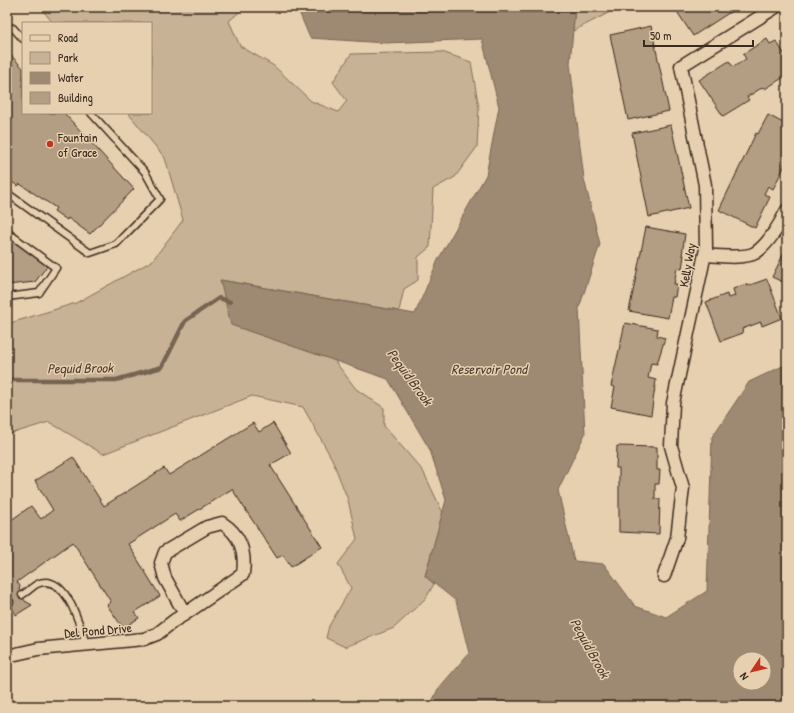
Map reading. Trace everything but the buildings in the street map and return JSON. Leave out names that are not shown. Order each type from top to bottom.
[{"type":"street","name":"Kelly Way","points":[[664,576],[677,538],[683,488],[670,446],[673,403],[705,255],[707,227],[705,184],[681,66],[776,7]]},
{"type":"street","points":[[705,255],[733,256],[754,253],[766,243],[787,210]]},
{"type":"street","name":"Del Pond Drive","points":[[7,656],[38,649],[144,639],[157,634],[174,620],[186,614],[243,574],[245,560],[240,541],[232,529],[222,523],[207,527],[165,552],[161,563],[165,578],[186,614]]},
{"type":"lane","points":[[7,26],[13,28],[22,38]]},
{"type":"lane","points":[[7,193],[90,253],[116,244],[160,199],[145,172],[92,114]]},
{"type":"lane","points":[[7,232],[56,268],[39,293],[7,297]]},
{"type":"lane","points":[[22,595],[38,584],[51,583],[60,587],[78,616],[86,644]]},
{"type":"green space","points":[[40,7],[245,7],[229,21],[240,46],[274,66],[311,101],[338,112],[347,101],[333,82],[351,54],[442,52],[471,62],[479,108],[477,147],[455,177],[433,189],[430,247],[418,257],[418,280],[404,289],[399,311],[221,280],[232,325],[334,360],[356,389],[384,408],[384,426],[423,471],[443,513],[425,576],[434,584],[426,598],[394,628],[345,647],[326,638],[329,626],[351,588],[338,564],[357,539],[348,500],[332,459],[303,407],[252,396],[103,454],[49,422],[7,435],[7,324],[76,303],[152,261],[183,220],[165,158],[129,114],[152,114],[152,22],[52,22]]},
{"type":"green space","points":[[575,7],[620,7],[573,31]]},
{"type":"water","name":"Reservoir Pond","points":[[297,7],[575,7],[570,64],[584,179],[600,244],[579,308],[585,434],[558,490],[574,561],[604,564],[635,606],[666,617],[707,591],[712,437],[749,382],[787,364],[787,706],[430,706],[438,689],[469,653],[456,601],[425,576],[446,500],[430,450],[388,379],[231,325],[220,280],[415,314],[438,260],[486,175],[499,107],[482,39],[385,43],[310,38]]},
{"type":"waterway","name":"Pequid Brook","points":[[7,380],[116,380],[162,367],[185,321],[219,298],[230,302]]},
{"type":"place","name":"Fountain of Grace","points":[[50,144]]}]
